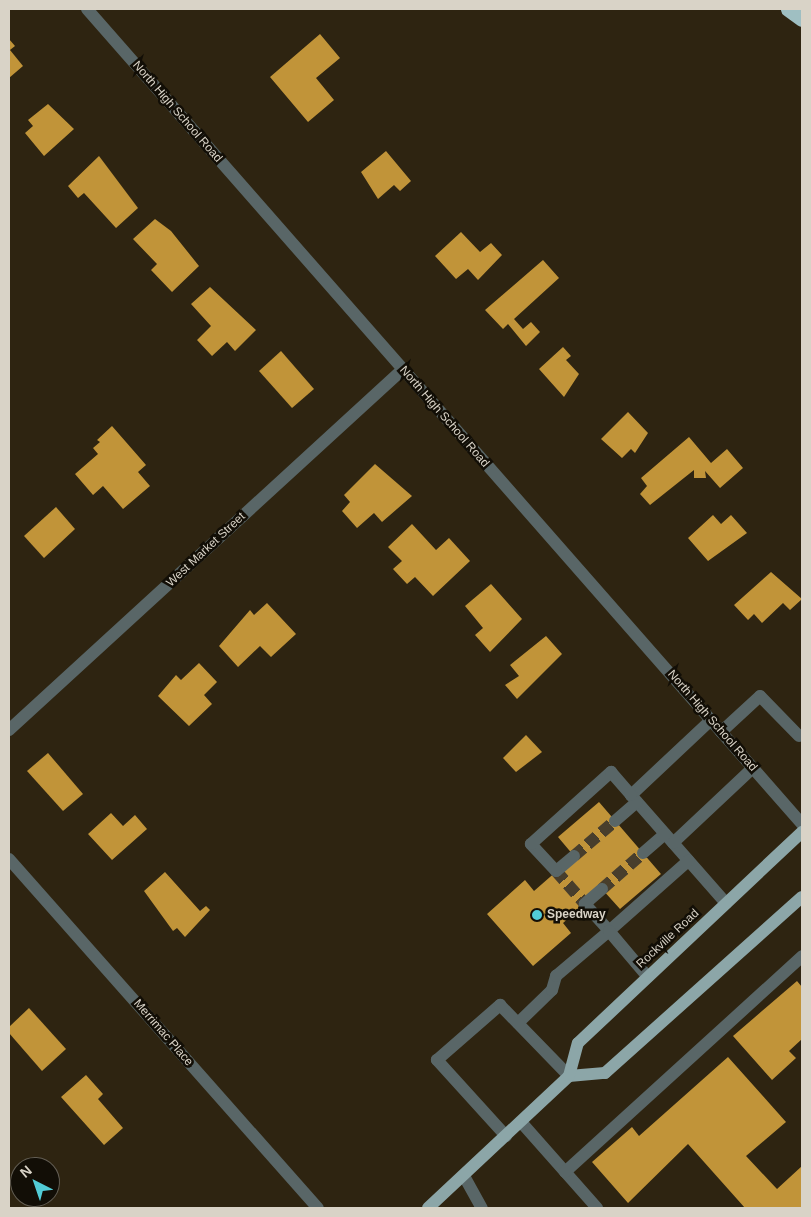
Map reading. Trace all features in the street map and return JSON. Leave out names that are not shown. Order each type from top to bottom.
[{"type":"highway","points":[[788,9],[802,19]]},
{"type":"main road","name":"Rockville Road","points":[[428,1208],[568,1076],[578,1043],[802,832]]},
{"type":"main road","points":[[568,1076],[606,1073],[802,897]]},
{"type":"street","name":"North High School Road","points":[[87,9],[802,824]]},
{"type":"street","name":"West Market Street","points":[[9,730],[402,370]]},
{"type":"street","points":[[721,732],[760,696],[798,736]]},
{"type":"street","points":[[615,821],[711,720]]},
{"type":"street","points":[[643,853],[669,839],[753,768]]},
{"type":"street","points":[[574,856],[556,871],[531,844],[611,772],[726,903]]},
{"type":"street","name":"Merrimac Place","points":[[9,859],[318,1208]]},
{"type":"street","points":[[518,1024],[552,990],[556,976],[688,861]]},
{"type":"street","points":[[602,889],[585,904],[648,977]]},
{"type":"street","points":[[565,1172],[802,956]]},
{"type":"street","points":[[506,1136],[437,1060],[500,1005],[568,1076]]},
{"type":"street","points":[[521,1122],[597,1208]]},
{"type":"street","points":[[464,1176],[482,1208]]},
{"type":"building","points":[[320,34],[340,58],[316,78],[334,100],[308,122],[270,77]]},
{"type":"building","points":[[9,39],[15,46],[10,50],[23,66],[9,78]]},
{"type":"building","points":[[48,104],[74,129],[44,156],[25,133],[33,126],[28,120]]},
{"type":"building","points":[[386,151],[411,181],[400,191],[394,185],[378,199],[361,172]]},
{"type":"building","points":[[99,156],[138,208],[116,228],[84,193],[78,198],[68,186]]},
{"type":"building","points":[[155,219],[171,231],[199,266],[172,292],[151,270],[157,264],[133,239]]},
{"type":"building","points":[[461,232],[480,252],[491,243],[502,255],[478,280],[468,269],[456,279],[435,256]]},
{"type":"building","points":[[543,260],[559,278],[514,319],[523,329],[531,322],[540,332],[526,346],[508,324],[503,329],[485,310]]},
{"type":"building","points":[[210,287],[256,330],[235,351],[227,342],[212,356],[197,340],[211,326],[191,304]]},
{"type":"building","points":[[563,347],[571,356],[566,360],[579,374],[564,397],[539,369]]},
{"type":"building","points":[[281,351],[314,389],[292,408],[259,371]]},
{"type":"building","points":[[628,412],[648,433],[635,453],[631,449],[622,458],[601,439]]},
{"type":"building","points":[[112,426],[146,465],[138,472],[150,486],[123,509],[103,486],[93,495],[75,474],[98,454],[93,448],[100,442],[97,440]]},
{"type":"building","points":[[689,437],[711,463],[727,449],[743,468],[720,488],[705,471],[706,478],[694,478],[694,470],[650,505],[640,494],[647,486],[641,478]]},
{"type":"building","points":[[375,464],[412,496],[382,522],[374,513],[357,528],[342,511],[350,502],[344,495]]},
{"type":"building","points":[[56,507],[75,529],[44,558],[24,536]]},
{"type":"building","points":[[713,515],[721,524],[731,515],[747,533],[708,561],[688,538]]},
{"type":"building","points":[[412,524],[436,550],[449,538],[470,561],[433,596],[415,577],[407,584],[393,569],[402,561],[388,547]]},
{"type":"building","points":[[771,572],[802,599],[790,610],[783,603],[762,623],[754,614],[748,620],[734,605]]},
{"type":"building","points":[[491,584],[522,619],[490,652],[475,635],[483,628],[465,606]]},
{"type":"building","points":[[267,603],[296,634],[271,657],[260,646],[238,667],[219,646],[250,610],[254,615]]},
{"type":"building","points":[[546,636],[562,654],[517,699],[505,685],[519,676],[510,665]]},
{"type":"building","points":[[199,663],[217,682],[204,695],[212,704],[189,726],[158,696],[176,675],[181,680]]},
{"type":"building","points":[[526,735],[542,752],[516,772],[503,758]]},
{"type":"building","points":[[48,753],[83,794],[63,811],[27,771]]},
{"type":"building","points":[[599,802],[661,874],[620,909],[602,889],[563,923],[571,933],[533,966],[487,914],[525,880],[534,891],[574,856],[558,837]]},
{"type":"building","points":[[111,813],[123,826],[135,815],[147,829],[112,860],[88,834]]},
{"type":"building","points":[[165,872],[200,911],[206,906],[210,910],[185,937],[177,928],[173,931],[144,891]]},
{"type":"building","points":[[797,981],[802,987],[802,1039],[789,1051],[796,1058],[772,1080],[733,1036]]},
{"type":"building","points":[[29,1008],[66,1049],[42,1071],[9,1033],[9,1027]]},
{"type":"building","points":[[728,1057],[786,1122],[746,1156],[777,1189],[802,1166],[802,1208],[745,1208],[688,1144],[628,1203],[592,1162],[632,1127],[639,1136]]},
{"type":"building","points":[[86,1075],[103,1094],[98,1099],[123,1128],[104,1145],[61,1097]]},
{"type":"tunnel","points":[[574,856],[615,821]]},
{"type":"tunnel","points":[[602,889],[643,853]]},
{"type":"tunnel","points":[[556,871],[585,904]]},
{"type":"place","name":"Speedway","points":[[537,915]]}]
